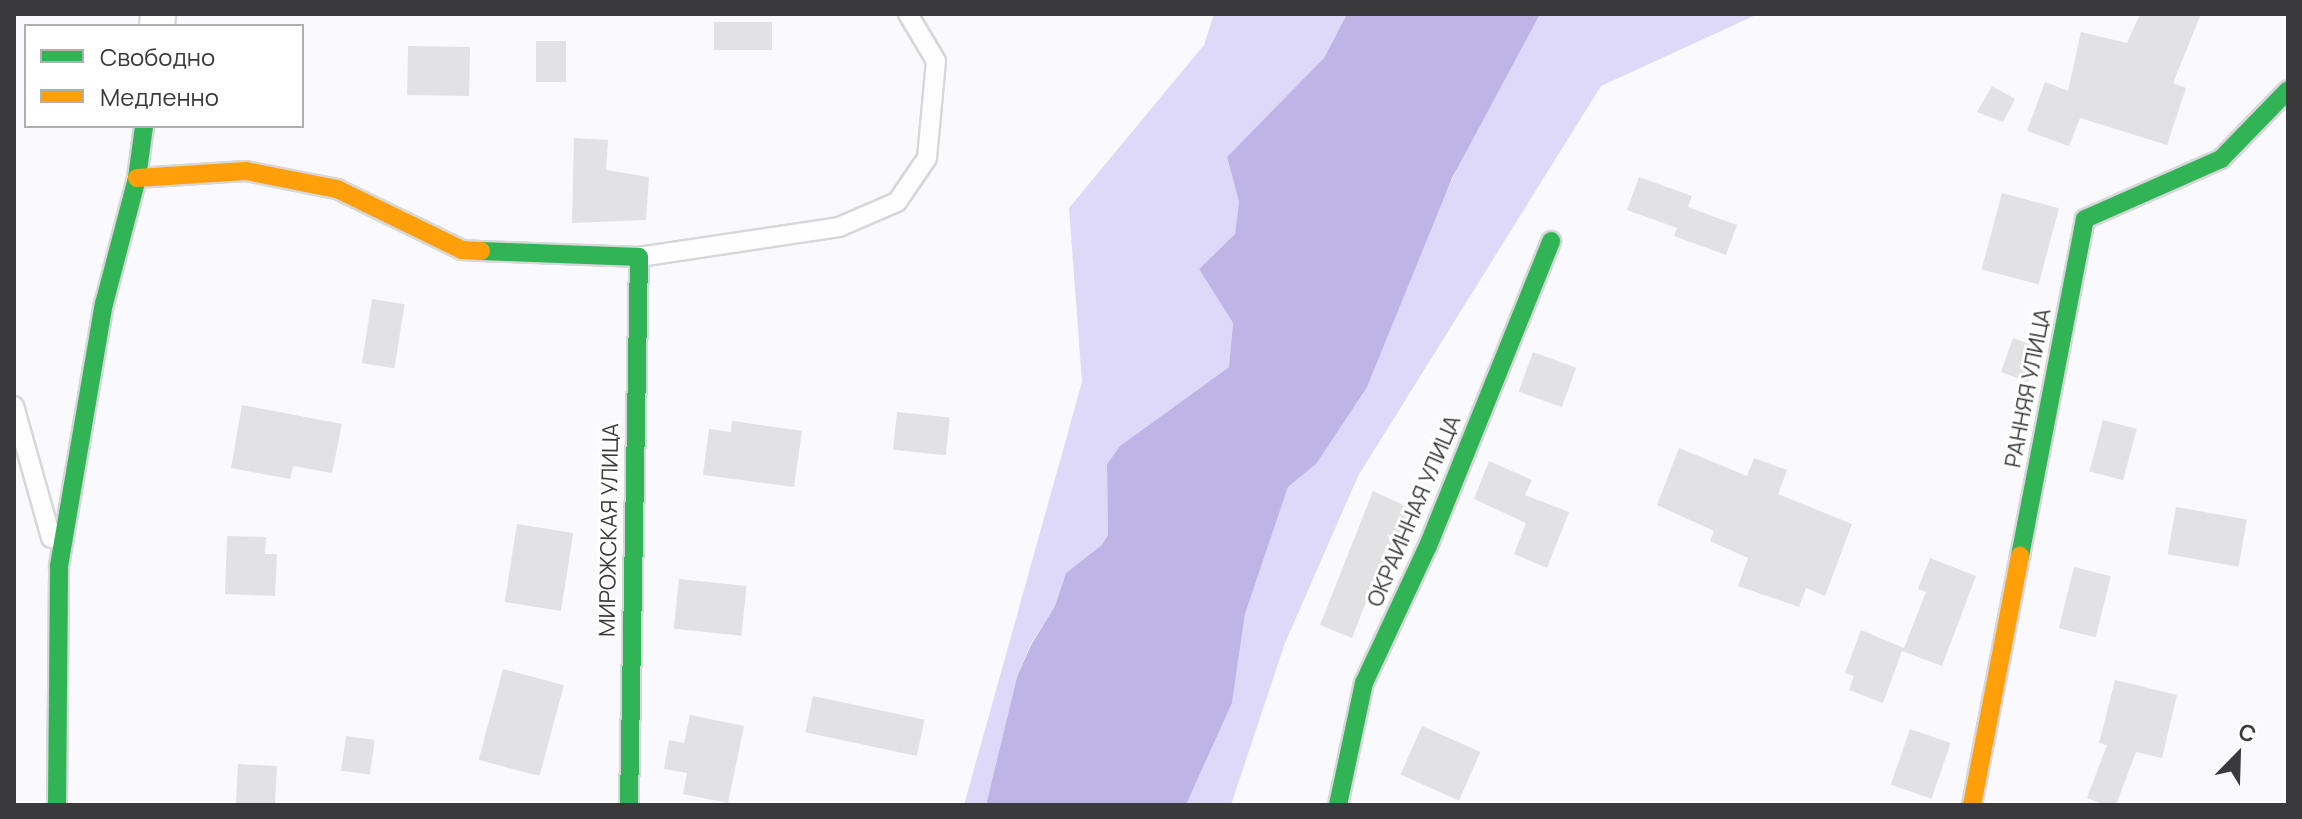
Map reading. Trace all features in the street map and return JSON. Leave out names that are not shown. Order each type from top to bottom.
[{"type":"street","name":"РАННЯЯ УЛИЦА","points":[[1972,805],[2085,219],[2221,159],[2288,90]]},
{"type":"street","points":[[57,805],[59,566],[104,304],[137,178],[144,128]]},
{"type":"street","points":[[137,178],[246,171],[337,189],[462,250],[639,257]]},
{"type":"street","name":"ОКРАИННАЯ УЛИЦА","points":[[1338,805],[1364,683],[1428,546],[1551,241]]},
{"type":"street","name":"МИРОЖСКАЯ УЛИЦА","points":[[629,805],[639,257]]},
{"type":"lane","points":[[639,257],[839,227],[897,202],[927,158],[936,61],[908,14]]},
{"type":"lane","points":[[14,406],[59,566]]},
{"type":"shaded area","points":[[1214,14],[1347,14],[1324,58],[1227,157],[1239,202],[1235,234],[1199,269],[1233,323],[1229,367],[1120,446],[1107,464],[1108,535],[1103,545],[1066,573],[1055,606],[1030,645],[1017,677],[986,805],[964,805],[1082,382],[1069,208],[1204,45]]},
{"type":"shaded area","points":[[1347,14],[1540,14],[1452,178],[1367,387],[1316,464],[1288,487],[1245,614],[1232,703],[1186,805],[986,805],[1017,677],[1031,645],[1055,606],[1066,573],[1102,545],[1108,535],[1107,464],[1120,446],[1229,367],[1233,323],[1199,269],[1235,234],[1239,202],[1227,157],[1324,58]]},
{"type":"shaded area","points":[[1540,14],[1758,14],[1601,86],[1358,476],[1285,643],[1231,805],[1186,805],[1232,703],[1245,614],[1288,487],[1316,464],[1492,96]]},
{"type":"building","points":[[2140,14],[2201,14],[2173,83],[2186,88],[2167,145],[2080,118],[2069,146],[2027,131],[2045,82],[2068,91],[2081,32],[2127,43]]},
{"type":"building","points":[[714,22],[772,22],[772,50],[714,50]]},
{"type":"building","points":[[536,41],[566,41],[566,82],[536,82]]},
{"type":"building","points":[[408,46],[470,47],[469,96],[407,95]]},
{"type":"building","points":[[1992,86],[2015,99],[2003,122],[1977,112]]},
{"type":"building","points":[[574,138],[608,140],[606,170],[649,177],[646,220],[572,223]]},
{"type":"building","points":[[1639,177],[1692,196],[1688,207],[1737,225],[1726,255],[1674,236],[1677,228],[1627,210]]},
{"type":"building","points":[[2002,193],[2059,208],[2039,285],[1982,269]]},
{"type":"building","points":[[372,299],[405,304],[394,368],[362,363]]},
{"type":"building","points":[[2013,338],[2035,346],[2028,382],[2001,372]]},
{"type":"building","points":[[1533,352],[1576,368],[1562,407],[1519,391]]},
{"type":"building","points":[[242,405],[342,424],[332,473],[293,466],[290,479],[231,468]]},
{"type":"building","points":[[897,412],[950,418],[946,455],[893,450]]},
{"type":"building","points":[[2103,420],[2137,429],[2123,480],[2089,471]]},
{"type":"building","points":[[732,421],[802,431],[794,487],[703,475],[709,429],[731,432]]},
{"type":"building","points":[[1679,448],[1747,476],[1754,458],[1787,470],[1778,494],[1852,524],[1825,596],[1806,588],[1799,607],[1738,586],[1748,558],[1710,541],[1714,531],[1657,505]]},
{"type":"building","points":[[1489,461],[1532,480],[1525,495],[1569,512],[1547,568],[1514,554],[1526,523],[1474,499]]},
{"type":"building","points":[[1373,491],[1412,509],[1384,568],[1380,566],[1352,638],[1320,625]]},
{"type":"building","points":[[2176,507],[2247,520],[2239,567],[2168,554]]},
{"type":"building","points":[[517,524],[573,533],[561,611],[505,602]]},
{"type":"building","points":[[227,536],[266,537],[265,554],[277,554],[275,596],[225,594]]},
{"type":"building","points":[[1930,558],[1976,576],[1942,666],[1902,651],[1883,703],[1849,690],[1854,676],[1845,673],[1861,630],[1904,648],[1926,592],[1918,589]]},
{"type":"building","points":[[2074,567],[2111,576],[2096,637],[2059,628]]},
{"type":"building","points":[[679,579],[747,586],[741,636],[674,629]]},
{"type":"building","points":[[503,669],[564,685],[540,776],[479,760]]},
{"type":"building","points":[[2115,680],[2177,695],[2162,758],[2136,752],[2116,805],[2105,805],[2087,798],[2107,745],[2099,743]]},
{"type":"building","points":[[813,696],[925,720],[917,756],[805,732]]},
{"type":"building","points":[[690,715],[744,726],[728,803],[683,794],[687,773],[664,769],[669,740],[684,743]]},
{"type":"building","points":[[1422,726],[1480,752],[1459,800],[1400,774]]},
{"type":"building","points":[[1910,729],[1951,743],[1931,799],[1891,785]]},
{"type":"building","points":[[346,736],[375,740],[370,775],[341,771]]},
{"type":"building","points":[[238,764],[277,766],[275,805],[236,805]]},
{"type":"traffic: fast","points":[[2020,556],[2085,219],[2221,159],[2288,90]]},
{"type":"traffic: fast","points":[[57,805],[59,566],[104,304],[137,178],[144,128]]},
{"type":"traffic: fast","points":[[1338,805],[1364,683],[1428,546],[1551,241]]},
{"type":"traffic: fast","points":[[481,251],[639,257],[629,805]]},
{"type":"traffic: slow","points":[[137,178],[246,171],[337,189],[462,250],[481,251]]},
{"type":"traffic: slow","points":[[1972,805],[2020,556]]}]
